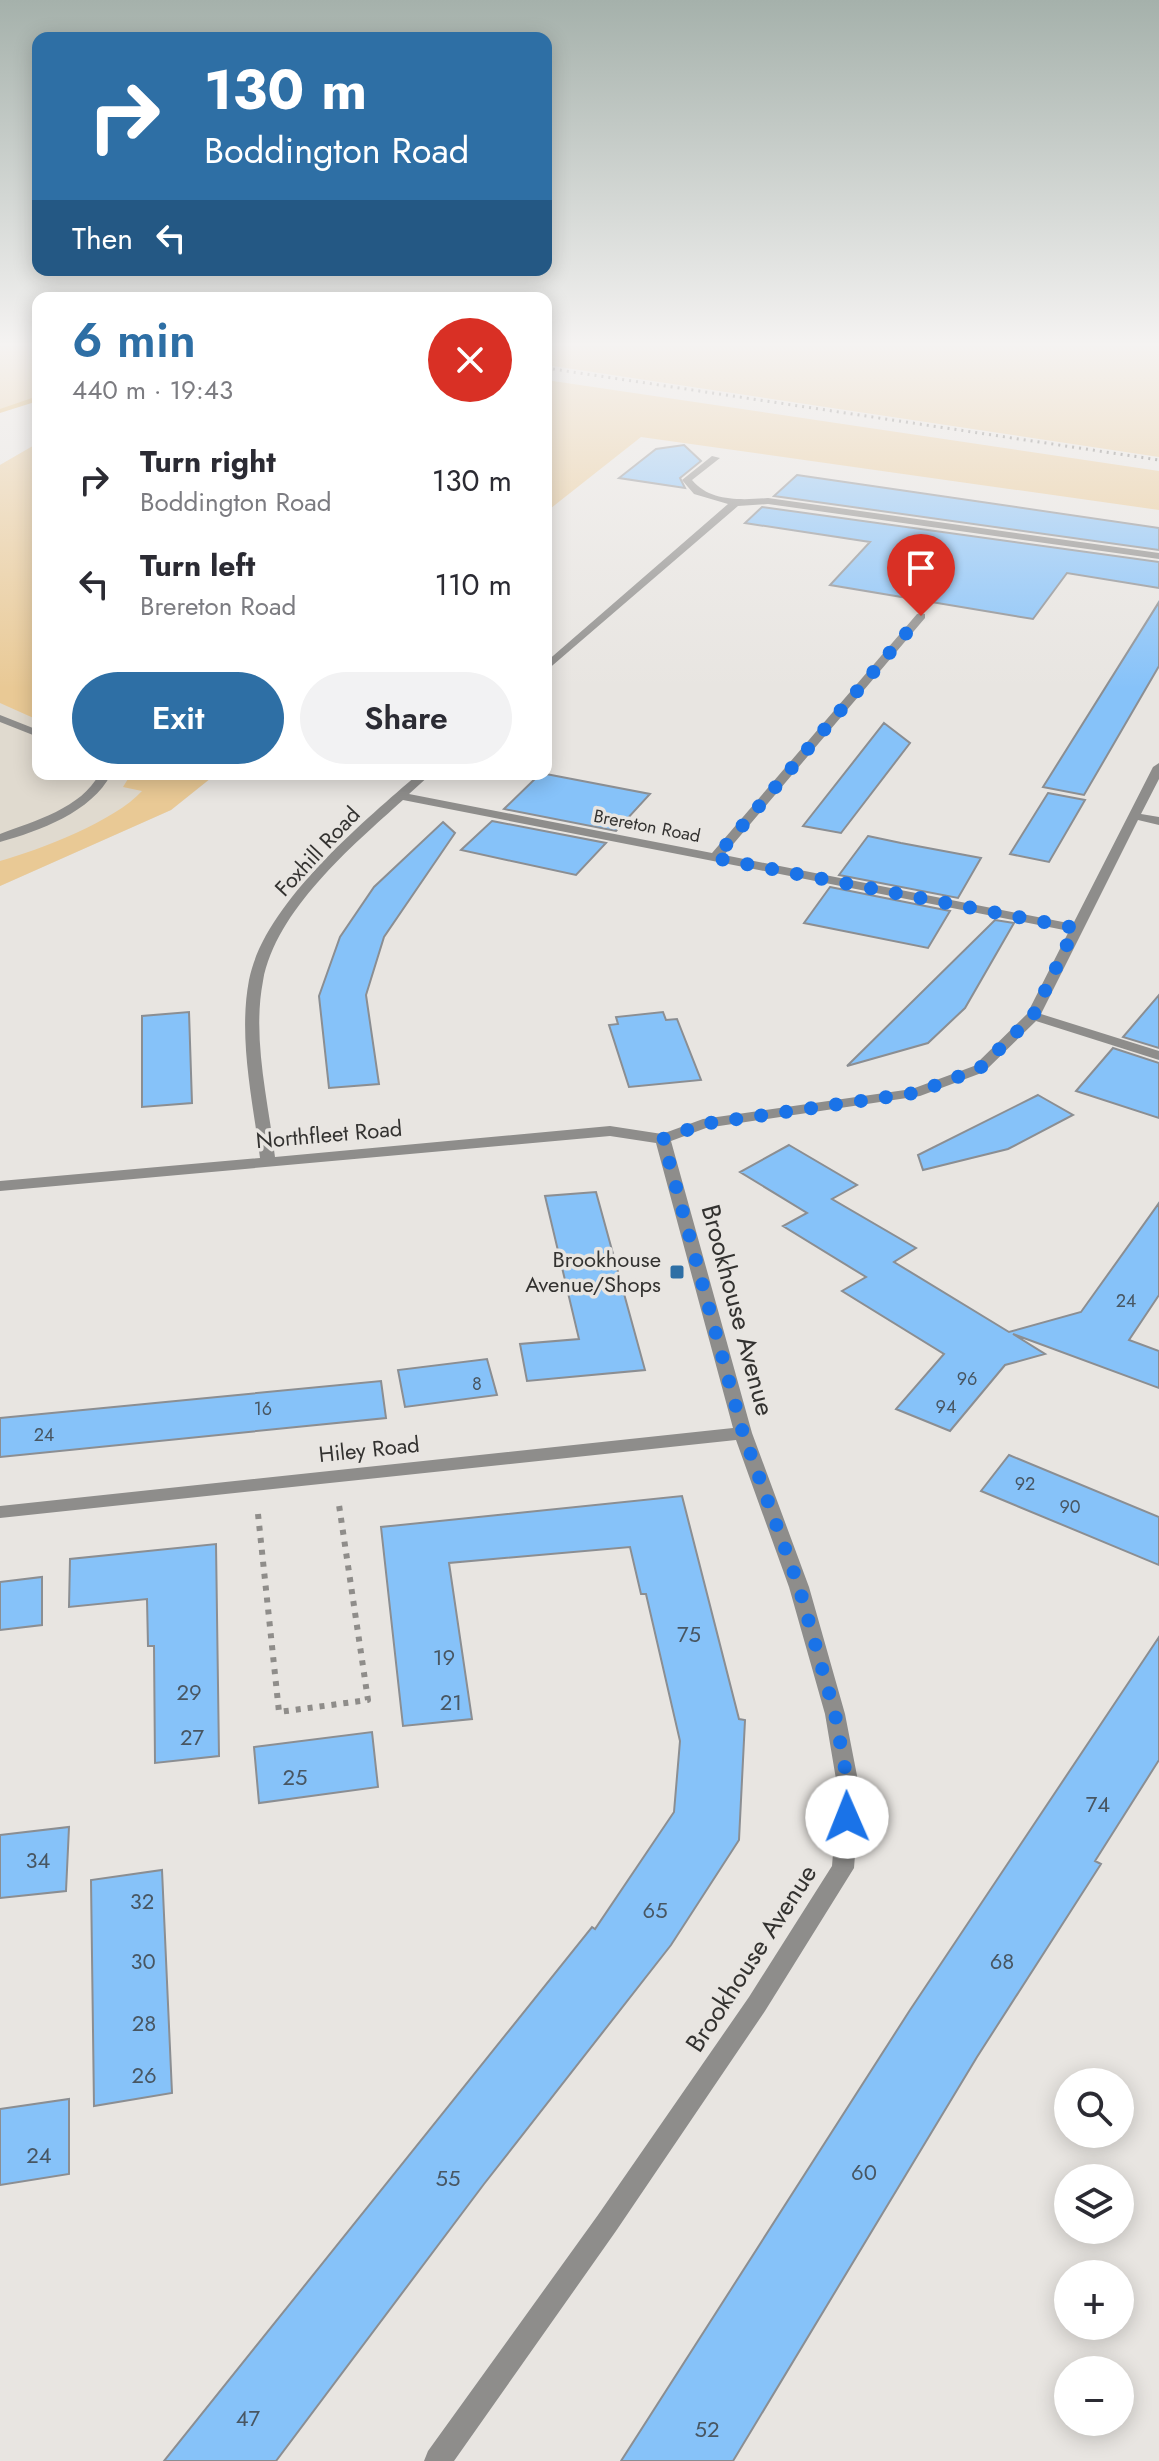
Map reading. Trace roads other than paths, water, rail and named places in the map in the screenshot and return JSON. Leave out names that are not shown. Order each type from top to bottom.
[{"type":"street","points":[[713,460],[687,480],[697,492],[735,503],[768,501],[1159,556]]},
{"type":"street","points":[[552,663],[735,503]]},
{"type":"street","points":[[715,858],[921,616]]},
{"type":"street","points":[[0,718],[32,731]]},
{"type":"street","points":[[663,1139],[703,1124],[915,1093],[979,1069],[1033,1016],[1159,767]]},
{"type":"street","points":[[0,838],[83,801],[103,780]]},
{"type":"street","name":"Foxhill Road","points":[[268,1161],[255,1041],[256,977],[271,939],[302,893],[418,780]]},
{"type":"street","name":"Brereton Road","points":[[401,796],[1075,928]]},
{"type":"street","points":[[1134,816],[1159,821]]},
{"type":"street","points":[[1033,1016],[1159,1056]]},
{"type":"street","name":"Northfleet Road","points":[[0,1186],[610,1131],[663,1139]]},
{"type":"street","name":"Brookhouse Avenue","points":[[438,2461],[757,2004],[843,1868],[849,1791],[835,1714],[799,1587],[743,1433],[663,1139]]},
{"type":"street","name":"Hiley Road","points":[[0,1512],[743,1433]]},
{"type":"place","name":"Brookhouse Avenue/Shops","points":[[677,1272]]}]
